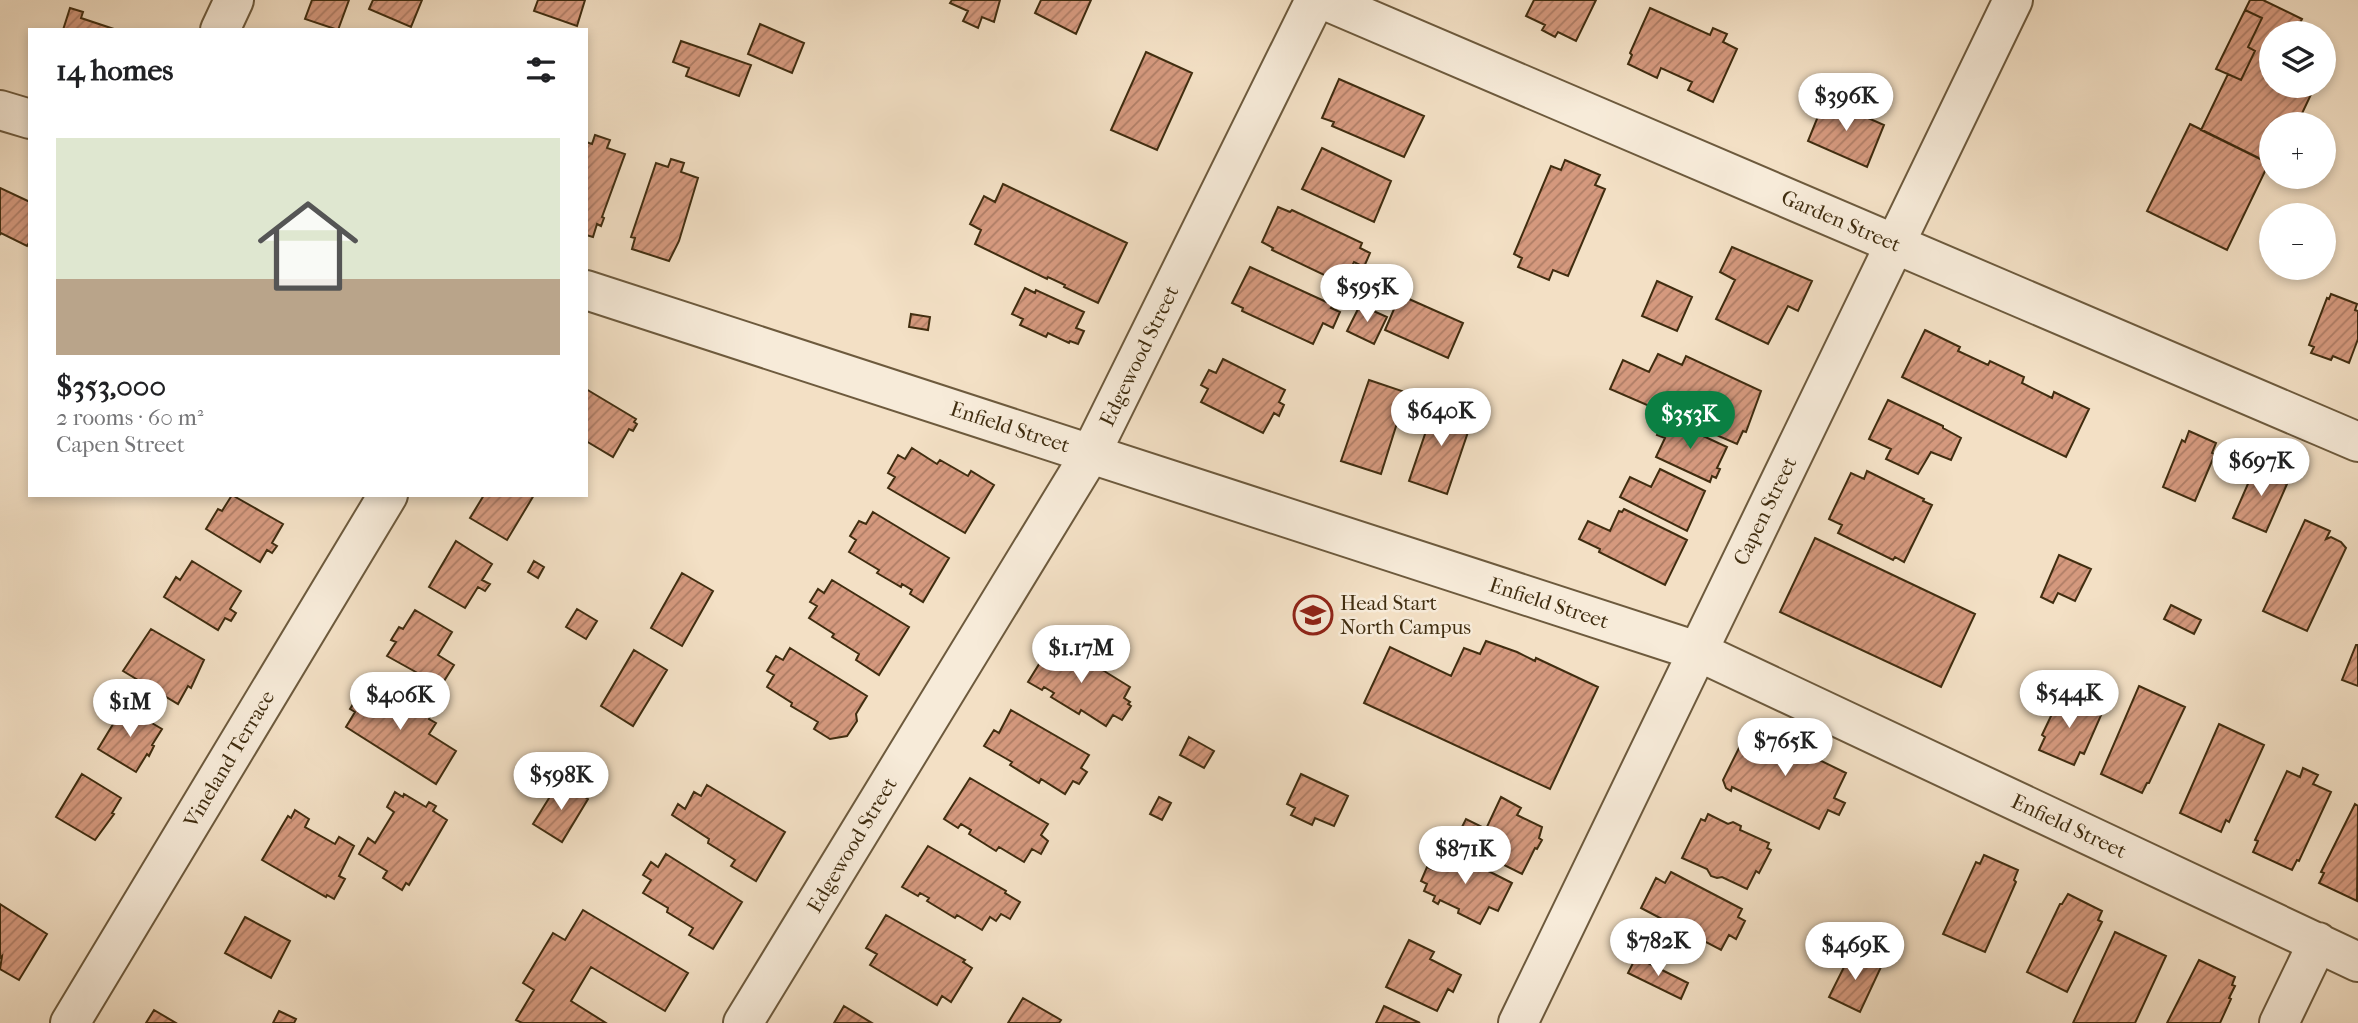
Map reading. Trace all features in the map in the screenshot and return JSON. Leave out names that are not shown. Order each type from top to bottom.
[{"type":"street","points":[[221,28],[234,0]]},
{"type":"street","name":"Edgewood Street","points":[[743,1023],[1091,453],[1315,0]]},
{"type":"street","name":"Garden Street","points":[[1324,0],[2358,442]]},
{"type":"street","name":"Capen Street","points":[[1518,1023],[2013,0]]},
{"type":"street","points":[[0,110],[28,118]]},
{"type":"street","name":"Enfield Street","points":[[588,291],[1697,652],[2358,962]]},
{"type":"street","name":"Vineland Terrace","points":[[70,1023],[387,497]]},
{"type":"street","points":[[2280,1023],[2318,942]]},
{"type":"building","points":[[312,0],[349,0],[339,28],[305,19]]},
{"type":"building","points":[[373,0],[422,0],[411,27],[369,9]]},
{"type":"building","points":[[538,0],[585,0],[577,26],[534,11]]},
{"type":"building","points":[[952,0],[1000,0],[994,22],[982,17],[978,28],[963,21],[968,11],[950,3]]},
{"type":"building","points":[[1041,0],[1091,0],[1076,34],[1035,13]]},
{"type":"building","points":[[1534,0],[1596,0],[1576,41],[1558,32],[1555,37],[1542,30],[1545,25],[1526,16]]},
{"type":"building","points":[[2250,0],[2263,0],[2302,19],[2261,21],[2262,18],[2245,10]]},
{"type":"building","points":[[70,8],[83,12],[81,18],[111,28],[64,28]]},
{"type":"building","points":[[1650,8],[1710,35],[1713,28],[1727,34],[1723,42],[1737,49],[1713,102],[1688,90],[1692,82],[1661,68],[1657,78],[1628,64],[1632,55],[1630,53]]},
{"type":"building","points":[[2245,10],[2262,18],[2248,47],[2255,51],[2241,80],[2216,69]]},
{"type":"building","points":[[760,24],[804,43],[792,73],[748,54]]},
{"type":"building","points":[[2259,24],[2259,98],[2309,98],[2303,112],[2259,112],[2259,159],[2201,130],[2228,74],[2241,80],[2255,51],[2248,47]]},
{"type":"building","points":[[681,41],[751,65],[739,96],[686,76],[689,68],[673,62]]},
{"type":"building","points":[[1146,52],[1192,73],[1157,150],[1111,130]]},
{"type":"building","points":[[1339,79],[1424,116],[1404,157],[1332,126],[1334,122],[1322,118]]},
{"type":"building","points":[[1825,99],[1884,125],[1867,167],[1808,141]]},
{"type":"building","points":[[2190,124],[2259,158],[2259,184],[2227,250],[2147,211]]},
{"type":"building","points":[[595,135],[610,140],[607,148],[625,154],[601,226],[597,224],[593,237],[588,236],[588,143],[592,144]]},
{"type":"building","points":[[1322,148],[1391,181],[1374,222],[1302,189]]},
{"type":"building","points":[[671,159],[684,163],[681,172],[698,178],[679,241],[669,261],[632,249],[635,238],[631,237],[656,163],[668,167]]},
{"type":"building","points":[[1565,160],[1600,175],[1595,185],[1605,189],[1568,276],[1553,270],[1549,280],[1518,267],[1522,258],[1514,254],[1551,166],[1561,170]]},
{"type":"building","points":[[1003,184],[1127,243],[1098,303],[975,244],[981,230],[970,224],[984,196],[995,202]]},
{"type":"building","points":[[0,188],[28,201],[28,244],[1,233],[0,235]]},
{"type":"building","points":[[1278,207],[1290,212],[1292,210],[1362,243],[1360,248],[1370,253],[1364,267],[1354,262],[1343,284],[1272,250],[1273,248],[1262,242]]},
{"type":"building","points":[[1732,247],[1812,281],[1798,311],[1788,306],[1768,344],[1716,319],[1735,280],[1720,272]]},
{"type":"building","points":[[1250,267],[1333,305],[1331,308],[1340,312],[1333,328],[1323,323],[1313,344],[1242,311],[1243,308],[1232,303]]},
{"type":"building","points":[[1657,281],[1692,297],[1677,331],[1642,316]]},
{"type":"building","points":[[1025,288],[1035,293],[1036,290],[1084,312],[1076,328],[1084,331],[1078,344],[1069,343],[1048,333],[1046,337],[1020,325],[1023,319],[1012,314]]},
{"type":"building","points":[[2331,294],[2357,304],[2355,310],[2358,311],[2358,339],[2349,363],[2333,356],[2331,360],[2311,353],[2314,347],[2309,345]]},
{"type":"building","points":[[1400,295],[1463,323],[1448,358],[1385,330]]},
{"type":"building","points":[[1360,305],[1387,317],[1374,344],[1347,331]]},
{"type":"building","points":[[911,314],[930,317],[928,330],[909,327]]},
{"type":"building","points":[[1925,330],[1960,347],[1958,351],[1988,365],[1990,361],[2024,377],[2022,383],[2052,398],[2054,392],[2089,409],[2066,457],[1902,377]]},
{"type":"building","points":[[1658,354],[1682,365],[1686,356],[1761,391],[1746,432],[1743,431],[1737,444],[1610,389],[1623,360],[1649,372]]},
{"type":"building","points":[[1223,359],[1285,390],[1279,402],[1284,405],[1279,416],[1274,413],[1263,433],[1201,402],[1208,389],[1201,385],[1209,370],[1216,373]]},
{"type":"building","points":[[1369,380],[1402,391],[1398,402],[1403,404],[1381,474],[1341,461]]},
{"type":"building","points":[[588,390],[636,419],[634,422],[637,424],[633,431],[629,429],[613,457],[588,442]]},
{"type":"building","points":[[1888,400],[1943,426],[1961,438],[1951,460],[1931,452],[1918,474],[1886,459],[1891,449],[1869,439]]},
{"type":"building","points":[[1436,402],[1469,413],[1465,424],[1470,426],[1447,494],[1409,481]]},
{"type":"building","points":[[1664,421],[1672,425],[1673,422],[1727,447],[1717,468],[1720,469],[1716,478],[1712,476],[1710,482],[1656,457],[1665,438],[1657,435]]},
{"type":"building","points":[[2189,431],[2216,443],[2212,453],[2215,454],[2195,501],[2163,487],[2182,440],[2185,442]]},
{"type":"building","points":[[912,448],[937,464],[940,460],[968,476],[971,471],[994,485],[965,533],[888,488],[895,477],[888,473],[898,455],[905,459]]},
{"type":"building","points":[[2260,464],[2287,475],[2284,483],[2287,484],[2266,532],[2233,518],[2254,470],[2257,471]]},
{"type":"building","points":[[1660,469],[1705,491],[1687,531],[1620,497],[1630,477],[1651,487]]},
{"type":"building","points":[[1867,471],[1932,505],[1904,562],[1895,557],[1893,560],[1838,533],[1842,525],[1829,519],[1851,473],[1864,479]]},
{"type":"building","points":[[231,497],[236,497],[283,524],[272,543],[277,546],[272,553],[267,550],[260,562],[206,529],[218,509],[222,511]]},
{"type":"building","points":[[483,497],[533,497],[507,540],[470,518]]},
{"type":"building","points":[[1624,509],[1687,540],[1665,585],[1579,539],[1588,521],[1610,531],[1619,511]]},
{"type":"building","points":[[873,512],[949,558],[923,602],[910,594],[912,590],[902,584],[901,587],[877,573],[879,570],[849,552],[856,540],[850,536],[859,521],[866,524]]},
{"type":"building","points":[[2305,520],[2330,531],[2326,539],[2331,537],[2346,548],[2307,631],[2263,611]]},
{"type":"building","points":[[1815,538],[1975,614],[1941,687],[1780,612]]},
{"type":"building","points":[[456,541],[492,564],[482,580],[490,584],[485,591],[478,587],[465,608],[429,587]]},
{"type":"building","points":[[2059,555],[2091,569],[2075,601],[2058,593],[2053,603],[2041,597]]},
{"type":"building","points":[[192,561],[241,591],[230,609],[236,613],[231,621],[225,618],[218,630],[164,597],[176,577],[180,580]]},
{"type":"building","points":[[534,561],[544,567],[538,578],[528,572]]},
{"type":"building","points":[[682,573],[713,591],[682,646],[651,628]]},
{"type":"building","points":[[832,580],[909,627],[879,675],[856,660],[859,654],[809,618],[817,606],[810,602],[818,589],[824,593]]},
{"type":"building","points":[[2171,605],[2201,620],[2194,634],[2164,619]]},
{"type":"building","points":[[577,609],[597,621],[586,639],[566,627]]},
{"type":"building","points":[[415,610],[452,632],[438,655],[454,665],[441,686],[387,656],[396,642],[391,640],[399,627],[403,629]]},
{"type":"building","points":[[151,629],[204,660],[191,688],[188,686],[178,704],[123,671]]},
{"type":"building","points":[[1054,640],[1130,687],[1124,698],[1131,706],[1122,720],[1113,715],[1106,726],[1081,710],[1079,714],[1051,697],[1054,693],[1044,687],[1042,690],[1028,682]]},
{"type":"building","points":[[1486,641],[1535,661],[1536,658],[1598,687],[1550,789],[1364,703],[1390,647],[1451,676],[1464,648],[1480,654]]},
{"type":"building","points":[[2358,645],[2358,686],[2342,680]]},
{"type":"building","points":[[790,648],[867,696],[856,714],[857,721],[847,736],[830,739],[814,729],[818,722],[767,687],[774,675],[767,671],[776,656],[783,660]]},
{"type":"building","points":[[634,650],[667,670],[633,726],[601,706]]},
{"type":"building","points":[[373,682],[430,717],[429,719],[436,723],[429,734],[456,751],[436,784],[346,727],[355,712],[350,709],[355,701],[359,704]]},
{"type":"building","points":[[2139,686],[2185,707],[2142,793],[2101,774]]},
{"type":"building","points":[[2061,695],[2102,713],[2084,754],[2080,752],[2074,765],[2039,750],[2045,737],[2042,735]]},
{"type":"building","points":[[131,705],[137,708],[135,713],[162,729],[149,756],[147,754],[136,772],[98,749],[124,706],[129,709]]},
{"type":"building","points":[[1011,710],[1089,755],[1081,768],[1087,772],[1079,784],[1073,781],[1065,794],[1041,779],[1039,783],[1010,765],[1012,762],[984,746],[994,730],[999,733]]},
{"type":"building","points":[[2219,724],[2264,745],[2229,822],[2226,820],[2221,832],[2180,813]]},
{"type":"building","points":[[1755,725],[1761,727],[1760,731],[1846,773],[1834,798],[1845,803],[1839,815],[1828,810],[1819,829],[1732,787],[1731,791],[1726,788],[1723,780],[1749,728]]},
{"type":"building","points":[[1189,737],[1214,751],[1204,768],[1180,755]]},
{"type":"building","points":[[2303,768],[2318,775],[2313,784],[2331,792],[2299,861],[2297,860],[2292,870],[2253,852],[2258,841],[2255,840],[2287,771],[2300,777]]},
{"type":"building","points":[[82,774],[121,798],[112,813],[114,814],[95,840],[56,817]]},
{"type":"building","points":[[1301,774],[1348,796],[1334,826],[1315,818],[1312,825],[1291,815],[1295,808],[1287,804]]},
{"type":"building","points":[[970,778],[1048,824],[1041,835],[1048,841],[1041,854],[1032,849],[1024,862],[999,847],[996,851],[969,834],[971,830],[961,824],[958,828],[944,819]]},
{"type":"building","points":[[559,782],[588,799],[562,842],[533,824]]},
{"type":"building","points":[[707,785],[785,832],[756,881],[731,866],[735,860],[708,843],[709,839],[672,815],[678,804],[685,809],[694,792],[701,796]]},
{"type":"building","points":[[395,792],[403,797],[404,794],[426,807],[429,802],[436,806],[433,811],[447,820],[409,885],[406,883],[402,890],[383,878],[387,871],[359,854],[368,838],[375,843],[394,812],[387,807]]},
{"type":"building","points":[[1159,797],[1171,803],[1162,820],[1150,814]]},
{"type":"building","points":[[1501,797],[1521,808],[1517,815],[1542,827],[1539,838],[1542,840],[1522,874],[1470,848],[1468,854],[1452,846],[1455,840],[1450,838],[1454,828],[1460,831],[1466,819],[1486,829]]},
{"type":"building","points":[[2355,804],[2358,806],[2357,901],[2319,883],[2324,873],[2321,872]]},
{"type":"building","points":[[295,810],[309,819],[305,827],[335,844],[339,837],[354,846],[339,876],[345,879],[334,899],[262,860],[288,816],[291,818]]},
{"type":"building","points":[[1708,814],[1728,824],[1733,822],[1741,826],[1740,830],[1769,843],[1767,848],[1771,850],[1747,889],[1722,877],[1711,876],[1707,869],[1682,858],[1701,819],[1705,821]]},
{"type":"building","points":[[928,846],[1006,891],[1005,893],[1020,902],[1010,919],[1001,914],[996,921],[990,917],[982,930],[957,915],[955,918],[927,901],[929,898],[920,893],[918,896],[902,887]]},
{"type":"building","points":[[1445,849],[1512,883],[1498,911],[1489,907],[1480,924],[1458,913],[1459,909],[1440,900],[1438,904],[1433,901],[1435,896],[1424,891],[1427,884],[1421,881],[1427,867],[1434,870]]},
{"type":"building","points":[[666,854],[742,902],[713,949],[689,935],[693,928],[643,893],[651,880],[643,875],[651,862],[658,867]]},
{"type":"building","points":[[1984,855],[2018,870],[2014,880],[2016,882],[1985,952],[1943,934],[1976,862],[1980,864]]},
{"type":"building","points":[[1671,872],[1742,909],[1738,917],[1745,921],[1736,939],[1729,935],[1721,950],[1641,908],[1656,878],[1665,883]]},
{"type":"building","points":[[2068,894],[2102,911],[2098,920],[2102,922],[2067,992],[2027,972],[2060,904]]},
{"type":"building","points":[[0,904],[47,934],[19,980],[0,969]]},
{"type":"building","points":[[583,910],[688,973],[665,1011],[591,967],[571,1001],[606,1023],[522,1023],[516,1020],[534,990],[523,983],[553,933],[565,940]]},
{"type":"building","points":[[886,915],[965,960],[963,962],[972,968],[951,1002],[942,996],[937,1005],[870,965],[877,954],[866,948]]},
{"type":"building","points":[[245,917],[290,941],[271,978],[225,953]]},
{"type":"building","points":[[2115,932],[2166,956],[2135,1023],[2073,1023]]},
{"type":"building","points":[[1409,940],[1434,952],[1430,959],[1461,975],[1453,992],[1448,989],[1437,1011],[1386,987]]},
{"type":"building","points":[[1851,953],[1881,967],[1860,1012],[1829,997]]},
{"type":"building","points":[[1636,957],[1688,983],[1681,999],[1628,973]]},
{"type":"building","points":[[2199,960],[2235,977],[2232,985],[2235,986],[2229,998],[2231,999],[2220,1023],[2167,1023]]},
{"type":"building","points":[[1023,998],[1061,1020],[1059,1023],[1008,1023]]},
{"type":"building","points":[[844,1006],[872,1023],[834,1023]]},
{"type":"building","points":[[1384,1006],[1420,1023],[1376,1023]]},
{"type":"building","points":[[154,1010],[176,1023],[146,1023]]},
{"type":"building","points":[[279,1011],[296,1019],[294,1023],[273,1023]]},
{"type":"place","name":"Head Start North Campus","points":[[1313,615]]}]
